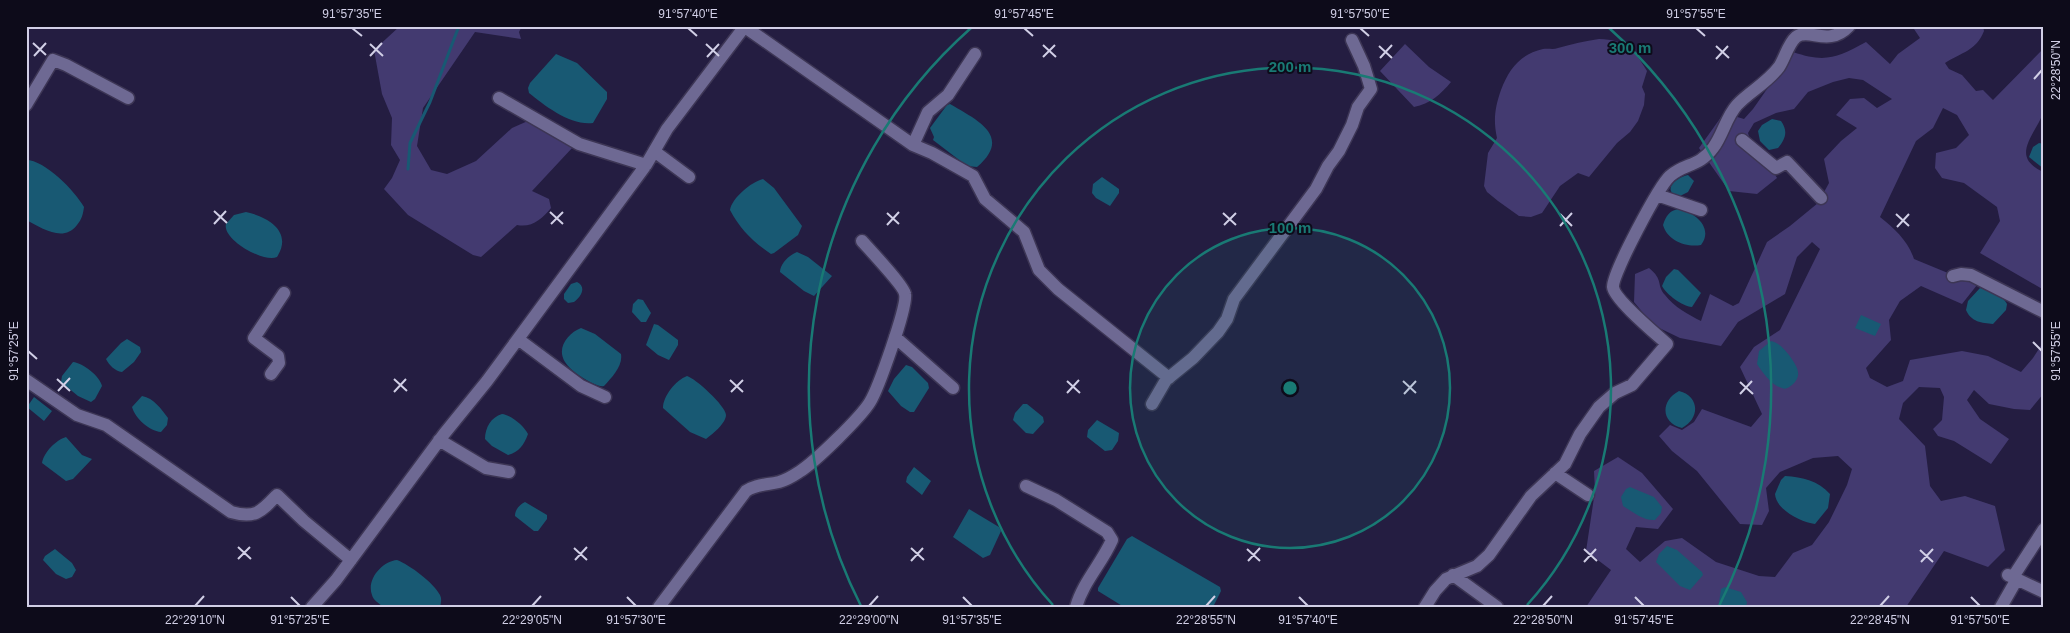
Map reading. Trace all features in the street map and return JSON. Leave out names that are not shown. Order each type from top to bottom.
[{"type":"street","points":[[312,607],[351,560],[439,440],[518,339],[646,165],[667,129],[745,26],[913,144],[973,176],[980,193],[985,199],[1002,211],[1024,232],[1039,270],[1058,289],[1169,378]]},
{"type":"street","points":[[1425,607],[1442,583],[1453,575],[1468,571],[1483,562],[1532,496],[1564,464],[1580,434],[1599,407],[1615,393],[1632,385],[1667,344],[1618,299],[1613,288],[1621,262],[1665,181],[1673,173],[1702,160],[1713,148],[1737,106],[1770,77],[1784,60],[1796,38],[1803,35],[1830,38],[1836,36],[1849,26]]},
{"type":"street","points":[[1152,404],[1169,378],[1193,358],[1218,332],[1227,319],[1234,300],[1316,189],[1328,166],[1340,151],[1358,107],[1371,89],[1364,66],[1352,40]]},
{"type":"street","points":[[913,144],[928,112],[948,95],[975,54]]},
{"type":"street","points":[[26,104],[53,60],[128,98]]},
{"type":"street","points":[[499,98],[579,144],[646,165]]},
{"type":"street","points":[[1742,140],[1776,168],[1787,162],[1820,198]]},
{"type":"street","points":[[654,151],[688,178]]},
{"type":"street","points":[[1657,195],[1700,210]]},
{"type":"street","points":[[659,607],[746,491],[758,485],[779,482],[800,472],[870,402],[903,314],[905,293],[900,284],[862,241]]},
{"type":"street","points":[[1953,276],[1961,274],[1971,275],[2044,312]]},
{"type":"street","points":[[271,374],[279,363],[278,356],[254,338],[284,293]]},
{"type":"street","points":[[895,337],[954,388]]},
{"type":"street","points":[[518,339],[581,386],[605,397]]},
{"type":"street","points":[[26,380],[77,414],[106,425],[231,512],[251,515],[262,511],[277,494],[304,521],[351,560]]},
{"type":"street","points":[[439,440],[486,468],[509,472]]},
{"type":"street","points":[[1555,473],[1588,496]]},
{"type":"street","points":[[1026,486],[1056,500],[1107,532],[1112,540],[1108,550],[1092,573],[1076,607]]},
{"type":"street","points":[[2001,607],[2013,577],[2044,529]]},
{"type":"street","points":[[1453,575],[1497,607]]},
{"type":"street","points":[[2013,577],[2044,592]]},
{"type":"shaded area","points":[[400,26],[522,26],[519,32],[521,39],[475,32],[423,108],[417,146],[431,170],[447,174],[476,161],[512,128],[530,120],[573,147],[532,191],[549,199],[551,208],[544,216],[532,224],[517,225],[481,257],[473,255],[408,215],[384,189],[392,178],[400,160],[391,145],[392,118],[382,94],[374,50]]},
{"type":"shaded area","points":[[1912,26],[1983,26],[1984,31],[1981,38],[1973,47],[1945,63],[1949,69],[1962,75],[1976,91],[1983,90],[1993,100],[2044,48],[2045,106],[2026,152],[2033,166],[2044,172],[2044,290],[1980,253],[2000,221],[1997,207],[1964,183],[1942,178],[1935,168],[1936,153],[1956,148],[1969,135],[1957,115],[1943,108],[1933,128],[1916,141],[1880,217],[1900,236],[1914,259],[1977,285],[1962,304],[1921,286],[1900,301],[1889,320],[1891,340],[1866,368],[1870,378],[1887,387],[1903,381],[1910,360],[1962,351],[1988,356],[2021,372],[2044,341],[2044,393],[2030,410],[1989,404],[1974,390],[1967,400],[1980,419],[2009,439],[1991,464],[1954,441],[1938,436],[1933,429],[1942,420],[1944,397],[1940,388],[1919,387],[1903,403],[1899,419],[1925,446],[1930,486],[1941,501],[1965,496],[1995,506],[2005,550],[1988,567],[1944,551],[1906,607],[1586,607],[1611,570],[1586,551],[1595,491],[1594,471],[1618,457],[1642,473],[1673,509],[1658,529],[1636,527],[1626,549],[1640,562],[1665,541],[1682,538],[1716,562],[1759,576],[1775,577],[1793,553],[1812,545],[1829,522],[1847,485],[1852,469],[1838,456],[1813,458],[1780,472],[1766,488],[1769,511],[1762,525],[1740,524],[1697,471],[1672,451],[1659,436],[1670,425],[1682,430],[1694,422],[1702,409],[1751,427],[1762,414],[1740,367],[1754,347],[1780,330],[1820,249],[1812,242],[1797,257],[1785,294],[1738,322],[1721,346],[1680,338],[1653,325],[1634,302],[1635,274],[1649,268],[1657,276],[1662,291],[1669,299],[1682,310],[1701,321],[1710,294],[1733,306],[1739,303],[1767,242],[1818,203],[1829,183],[1824,159],[1857,128],[1836,115],[1850,99],[1864,98],[1877,108],[1892,99],[1863,80],[1849,78],[1808,92],[1794,109],[1776,113],[1754,123],[1748,133],[1757,152],[1777,178],[1757,194],[1729,191],[1699,148],[1724,113],[1744,119],[1793,52],[1814,57],[1831,57],[1847,52],[1866,42],[1890,64],[1898,54],[1920,38]]},
{"type":"shaded area","points":[[1599,39],[1616,41],[1628,47],[1647,71],[1642,87],[1645,94],[1644,105],[1638,121],[1589,177],[1578,173],[1560,186],[1542,213],[1531,217],[1519,216],[1487,192],[1484,186],[1488,153],[1497,138],[1495,114],[1504,82],[1516,64],[1535,51],[1556,49]]},
{"type":"shaded area","points":[[1405,44],[1429,67],[1451,82],[1435,98],[1425,104],[1414,107],[1380,71]]},
{"type":"water","points":[[556,54],[577,63],[607,92],[607,99],[593,123],[585,123],[567,118],[550,109],[529,93],[530,83]]},
{"type":"water","points":[[950,104],[980,123],[987,130],[991,138],[992,146],[987,156],[977,167],[967,166],[933,140],[934,137],[930,128],[947,105]]},
{"type":"water","points":[[1772,119],[1781,121],[1785,128],[1785,134],[1778,148],[1769,150],[1760,141],[1758,131],[1762,125]]},
{"type":"water","points":[[2039,143],[2044,144],[2044,169],[2029,157],[2033,147]]},
{"type":"water","points":[[26,160],[42,165],[67,185],[80,200],[84,207],[83,214],[77,225],[71,230],[65,233],[52,232],[26,220]]},
{"type":"water","points":[[1688,175],[1694,181],[1688,192],[1680,196],[1674,194],[1671,191],[1672,185],[1683,176]]},
{"type":"water","points":[[1102,177],[1119,189],[1119,193],[1110,206],[1096,198],[1092,193],[1093,184]]},
{"type":"water","points":[[763,179],[774,188],[802,226],[798,235],[771,254],[748,235],[730,210],[734,201],[743,191],[753,183]]},
{"type":"water","points":[[1678,209],[1691,213],[1701,222],[1705,233],[1701,245],[1695,246],[1678,242],[1665,230],[1663,225],[1667,217],[1672,211]]},
{"type":"water","points":[[246,212],[263,218],[276,227],[282,240],[277,257],[271,258],[254,253],[237,243],[230,236],[226,230],[226,224],[234,215]]},
{"type":"water","points":[[797,252],[808,257],[832,276],[814,296],[804,291],[780,272],[786,260]]},
{"type":"water","points":[[1674,269],[1678,270],[1701,293],[1692,307],[1675,300],[1662,286],[1666,277]]},
{"type":"water","points":[[577,282],[582,287],[582,292],[574,302],[568,303],[564,299],[564,294],[571,284]]},
{"type":"water","points":[[1980,288],[1996,293],[2007,304],[2006,310],[1993,324],[1974,319],[1966,310],[1968,301]]},
{"type":"water","points":[[638,299],[643,300],[651,313],[646,322],[641,322],[632,312],[633,304]]},
{"type":"water","points":[[1861,315],[1881,324],[1875,336],[1855,328]]},
{"type":"water","points":[[654,324],[678,340],[678,345],[669,360],[658,355],[646,345]]},
{"type":"water","points":[[581,328],[595,334],[621,354],[619,367],[604,386],[595,384],[576,374],[567,365],[563,357],[563,346],[568,337]]},
{"type":"water","points":[[127,339],[140,347],[141,352],[134,362],[122,372],[112,367],[106,359]]},
{"type":"water","points":[[1771,341],[1779,345],[1789,355],[1798,370],[1796,381],[1783,389],[1771,382],[1757,364],[1759,351]]},
{"type":"water","points":[[73,362],[90,371],[101,382],[102,386],[95,399],[91,402],[78,396],[61,382],[62,376]]},
{"type":"water","points":[[906,365],[912,367],[928,383],[929,388],[914,412],[910,412],[901,406],[888,391],[894,379]]},
{"type":"water","points":[[687,376],[710,393],[725,411],[726,415],[722,425],[706,439],[690,432],[663,408],[665,398],[671,389]]},
{"type":"water","points":[[1679,391],[1691,398],[1695,408],[1692,419],[1682,428],[1670,422],[1666,411],[1669,400]]},
{"type":"water","points":[[142,396],[154,401],[168,418],[167,425],[161,432],[147,427],[134,411],[132,407]]},
{"type":"water","points":[[34,397],[52,411],[44,421],[27,407]]},
{"type":"water","points":[[1023,404],[1027,404],[1043,417],[1044,422],[1033,434],[1026,433],[1013,420],[1015,413]]},
{"type":"water","points":[[502,414],[517,421],[528,434],[521,448],[508,455],[492,446],[485,439],[489,423]]},
{"type":"water","points":[[1097,420],[1119,433],[1118,441],[1112,450],[1105,451],[1087,437],[1088,430]]},
{"type":"water","points":[[66,437],[82,455],[92,459],[73,479],[66,481],[42,463],[51,447]]},
{"type":"water","points":[[914,467],[931,481],[922,495],[906,482]]},
{"type":"water","points":[[1785,476],[1810,480],[1830,494],[1828,508],[1815,524],[1796,518],[1784,510],[1776,500],[1775,494],[1781,480]]},
{"type":"water","points":[[1630,487],[1654,497],[1662,507],[1661,513],[1655,520],[1642,517],[1623,506],[1621,497],[1626,489]]},
{"type":"water","points":[[525,502],[547,515],[547,519],[538,531],[534,531],[515,516],[518,508]]},
{"type":"water","points":[[969,509],[999,527],[1001,531],[990,555],[983,558],[953,537]]},
{"type":"water","points":[[1132,536],[1220,587],[1221,591],[1213,607],[1124,607],[1098,591],[1127,539]]},
{"type":"water","points":[[1667,546],[1677,550],[1702,572],[1703,575],[1690,590],[1680,586],[1656,562],[1659,554]]},
{"type":"water","points":[[55,549],[72,563],[76,570],[72,577],[66,579],[56,574],[43,560],[45,556]]},
{"type":"water","points":[[397,560],[415,570],[433,585],[441,596],[440,607],[383,607],[375,600],[371,589],[374,577],[381,567]]},
{"type":"water","points":[[1725,587],[1741,592],[1747,602],[1746,607],[1721,607],[1719,603],[1721,589]]},
{"type":"waterway","points":[[408,169],[410,143],[430,102],[459,26]]}]
